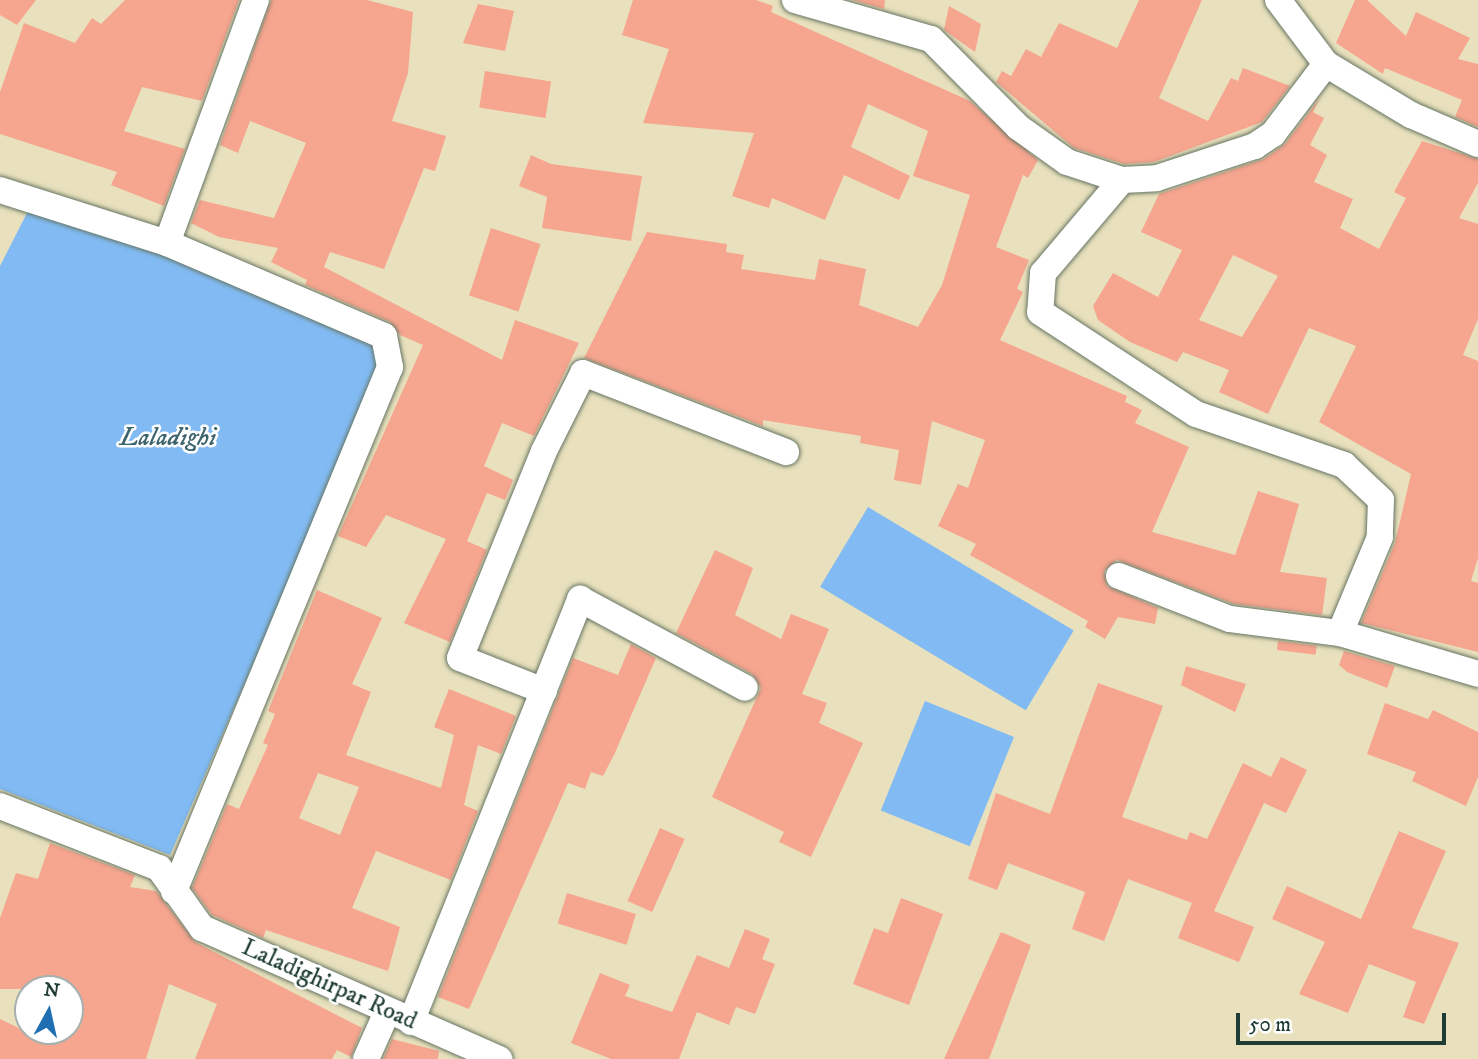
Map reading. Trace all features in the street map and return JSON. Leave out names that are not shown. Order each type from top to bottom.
[{"type":"street","points":[[167,243],[256,0]]},
{"type":"street","points":[[1278,0],[1326,64],[1478,144]]},
{"type":"street","points":[[806,2],[931,39],[1018,127],[1067,162],[1122,180],[1157,178],[1255,146],[1273,134],[1326,64]]},
{"type":"street","points":[[1122,180],[1046,268],[1040,312],[1196,414],[1344,465],[1381,500],[1380,537],[1340,633]]},
{"type":"street","points":[[0,190],[167,243],[384,336],[390,367],[174,891]]},
{"type":"street","points":[[544,691],[460,658],[544,451],[583,373],[786,452]]},
{"type":"street","points":[[1119,576],[1230,619],[1340,633],[1478,674]]},
{"type":"street","points":[[366,1059],[399,1017],[544,691],[580,599],[744,688]]},
{"type":"street","name":"Laladighirpar Road","points":[[0,806],[159,868],[202,928],[499,1059]]},
{"type":"water","name":"Laladighi","points":[[28,211],[168,254],[372,342],[382,368],[170,855],[0,789],[0,266]]},
{"type":"water","points":[[868,507],[1074,631],[1026,710],[820,587]]},
{"type":"water","points":[[925,701],[1014,737],[970,846],[881,810]]},
{"type":"building","points":[[0,0],[36,0],[17,25],[0,15]]},
{"type":"building","points":[[125,0],[239,0],[202,101],[142,87],[124,131],[185,149],[164,206],[111,185],[117,172],[0,134],[0,92],[24,23],[75,43],[92,18],[101,24]]},
{"type":"building","points":[[271,0],[367,0],[413,12],[408,73],[392,121],[446,136],[435,171],[424,168],[384,269],[330,252],[324,267],[502,360],[515,320],[579,343],[534,436],[502,423],[484,466],[513,480],[505,500],[487,493],[467,541],[487,550],[450,642],[404,623],[446,539],[386,515],[366,547],[338,536],[423,345],[400,335],[390,322],[305,285],[307,280],[271,262],[278,248],[219,237],[191,223],[200,200],[274,218],[306,143],[250,121],[238,153],[220,145]]},
{"type":"building","points":[[633,0],[756,0],[773,6],[771,12],[970,101],[1038,160],[1028,178],[1023,175],[996,247],[1029,260],[1017,289],[1023,292],[1000,340],[1127,396],[1125,402],[1142,410],[1135,423],[1189,447],[1152,532],[1235,555],[1258,491],[1299,504],[1280,572],[1327,578],[1322,615],[1234,604],[1117,560],[1104,571],[1107,586],[1158,608],[1155,624],[1118,617],[1105,639],[1085,627],[1088,621],[970,555],[976,544],[938,526],[958,484],[968,488],[985,440],[932,421],[921,485],[894,480],[899,450],[860,443],[861,436],[763,420],[763,426],[584,358],[647,232],[727,244],[726,252],[744,255],[741,269],[815,280],[819,259],[866,269],[859,305],[918,327],[942,285],[970,195],[913,176],[928,131],[868,104],[851,147],[910,176],[899,200],[844,175],[825,220],[772,198],[769,208],[732,196],[754,133],[643,123],[669,49],[622,35]]},
{"type":"building","points":[[852,0],[885,0],[884,9]]},
{"type":"building","points":[[1139,0],[1202,0],[1159,98],[1208,121],[1231,78],[1238,81],[1243,68],[1290,86],[1262,122],[1154,162],[1124,164],[1074,148],[996,82],[1002,71],[1011,76],[1026,49],[1041,57],[1059,23],[1117,48]]},
{"type":"building","points":[[1355,0],[1367,0],[1406,36],[1416,12],[1470,38],[1458,59],[1478,64],[1478,127],[1455,117],[1462,100],[1385,68],[1383,74],[1336,43]]},
{"type":"building","points":[[478,4],[514,11],[505,51],[463,43]]},
{"type":"building","points":[[949,6],[981,24],[975,52],[944,30]]},
{"type":"building","points":[[485,71],[551,81],[545,118],[479,108]]},
{"type":"building","points":[[1320,98],[1313,112],[1324,118],[1310,145],[1327,155],[1314,182],[1353,199],[1340,228],[1379,249],[1406,198],[1394,192],[1422,141],[1478,159],[1478,183],[1459,218],[1478,224],[1478,319],[1463,355],[1478,361],[1478,558],[1471,581],[1478,583],[1478,652],[1361,623],[1395,543],[1411,474],[1319,422],[1356,346],[1309,328],[1268,414],[1219,392],[1229,370],[1183,352],[1177,362],[1130,342],[1098,320],[1093,306],[1113,273],[1158,297],[1182,250],[1141,232],[1159,194],[1264,159],[1285,144]],"holes":[[[1233,255],[1278,276],[1242,337],[1199,320]]]},
{"type":"building","points":[[531,155],[551,164],[642,176],[631,241],[542,228],[547,197],[519,186]]},
{"type":"building","points":[[491,228],[540,244],[519,312],[469,296]]},
{"type":"building","points":[[715,550],[753,568],[735,615],[781,639],[791,614],[829,629],[802,694],[827,703],[819,723],[863,743],[811,857],[779,842],[784,832],[712,797],[761,688],[752,674],[676,633]]},
{"type":"building","points":[[317,590],[382,618],[352,684],[371,692],[346,755],[441,788],[454,735],[434,727],[449,689],[516,716],[501,754],[478,745],[464,805],[478,811],[451,880],[376,851],[352,908],[400,927],[388,971],[266,930],[263,938],[212,915],[192,888],[227,804],[239,809],[268,745],[263,743],[275,714],[268,711]],"holes":[[[318,773],[359,787],[340,835],[299,818]]]},
{"type":"building","points":[[1278,641],[1317,646],[1316,655],[1277,650]]},
{"type":"building","points":[[631,644],[656,658],[603,776],[591,772],[585,789],[568,783],[469,1009],[438,997],[573,658],[618,675]]},
{"type":"building","points":[[1344,651],[1395,666],[1387,688],[1347,672],[1339,665]]},
{"type":"building","points":[[1186,666],[1246,684],[1235,712],[1181,685]]},
{"type":"building","points":[[1098,683],[1163,706],[1122,817],[1187,840],[1190,832],[1207,839],[1243,763],[1271,777],[1281,757],[1307,770],[1286,813],[1264,803],[1214,911],[1254,927],[1239,962],[1178,938],[1192,903],[1128,879],[1104,941],[1072,929],[1085,892],[1008,863],[997,890],[968,879],[996,793],[1050,814]]},
{"type":"building","points":[[1385,703],[1428,719],[1433,710],[1478,732],[1478,777],[1466,806],[1412,781],[1416,772],[1367,754]]},
{"type":"building","points":[[660,828],[685,839],[652,912],[627,901]]},
{"type":"building","points":[[1399,831],[1446,851],[1412,928],[1459,943],[1424,1024],[1403,1017],[1416,982],[1369,964],[1348,1013],[1299,994],[1325,942],[1272,919],[1287,886],[1361,919]]},
{"type":"building","points":[[50,843],[135,875],[130,887],[156,891],[195,942],[362,1028],[351,1057],[337,1050],[332,1059],[195,1059],[217,1004],[169,984],[146,1059],[0,1059],[0,1019],[14,1026],[14,1045],[84,1045],[84,975],[14,975],[14,989],[0,989],[0,918],[16,873],[38,879]]},
{"type":"building","points":[[567,893],[636,914],[626,945],[558,924]]},
{"type":"building","points":[[901,898],[943,914],[909,1005],[853,984],[874,928],[888,933]]},
{"type":"building","points":[[745,929],[770,939],[762,959],[775,964],[755,1014],[736,1007],[729,1025],[697,1012],[679,1059],[611,1059],[571,1043],[600,973],[630,985],[625,996],[672,1012],[697,955],[729,968]]},
{"type":"building","points":[[1001,932],[1031,945],[989,1059],[944,1059]]},
{"type":"building","points":[[392,1039],[439,1051],[438,1059],[383,1059]]}]
